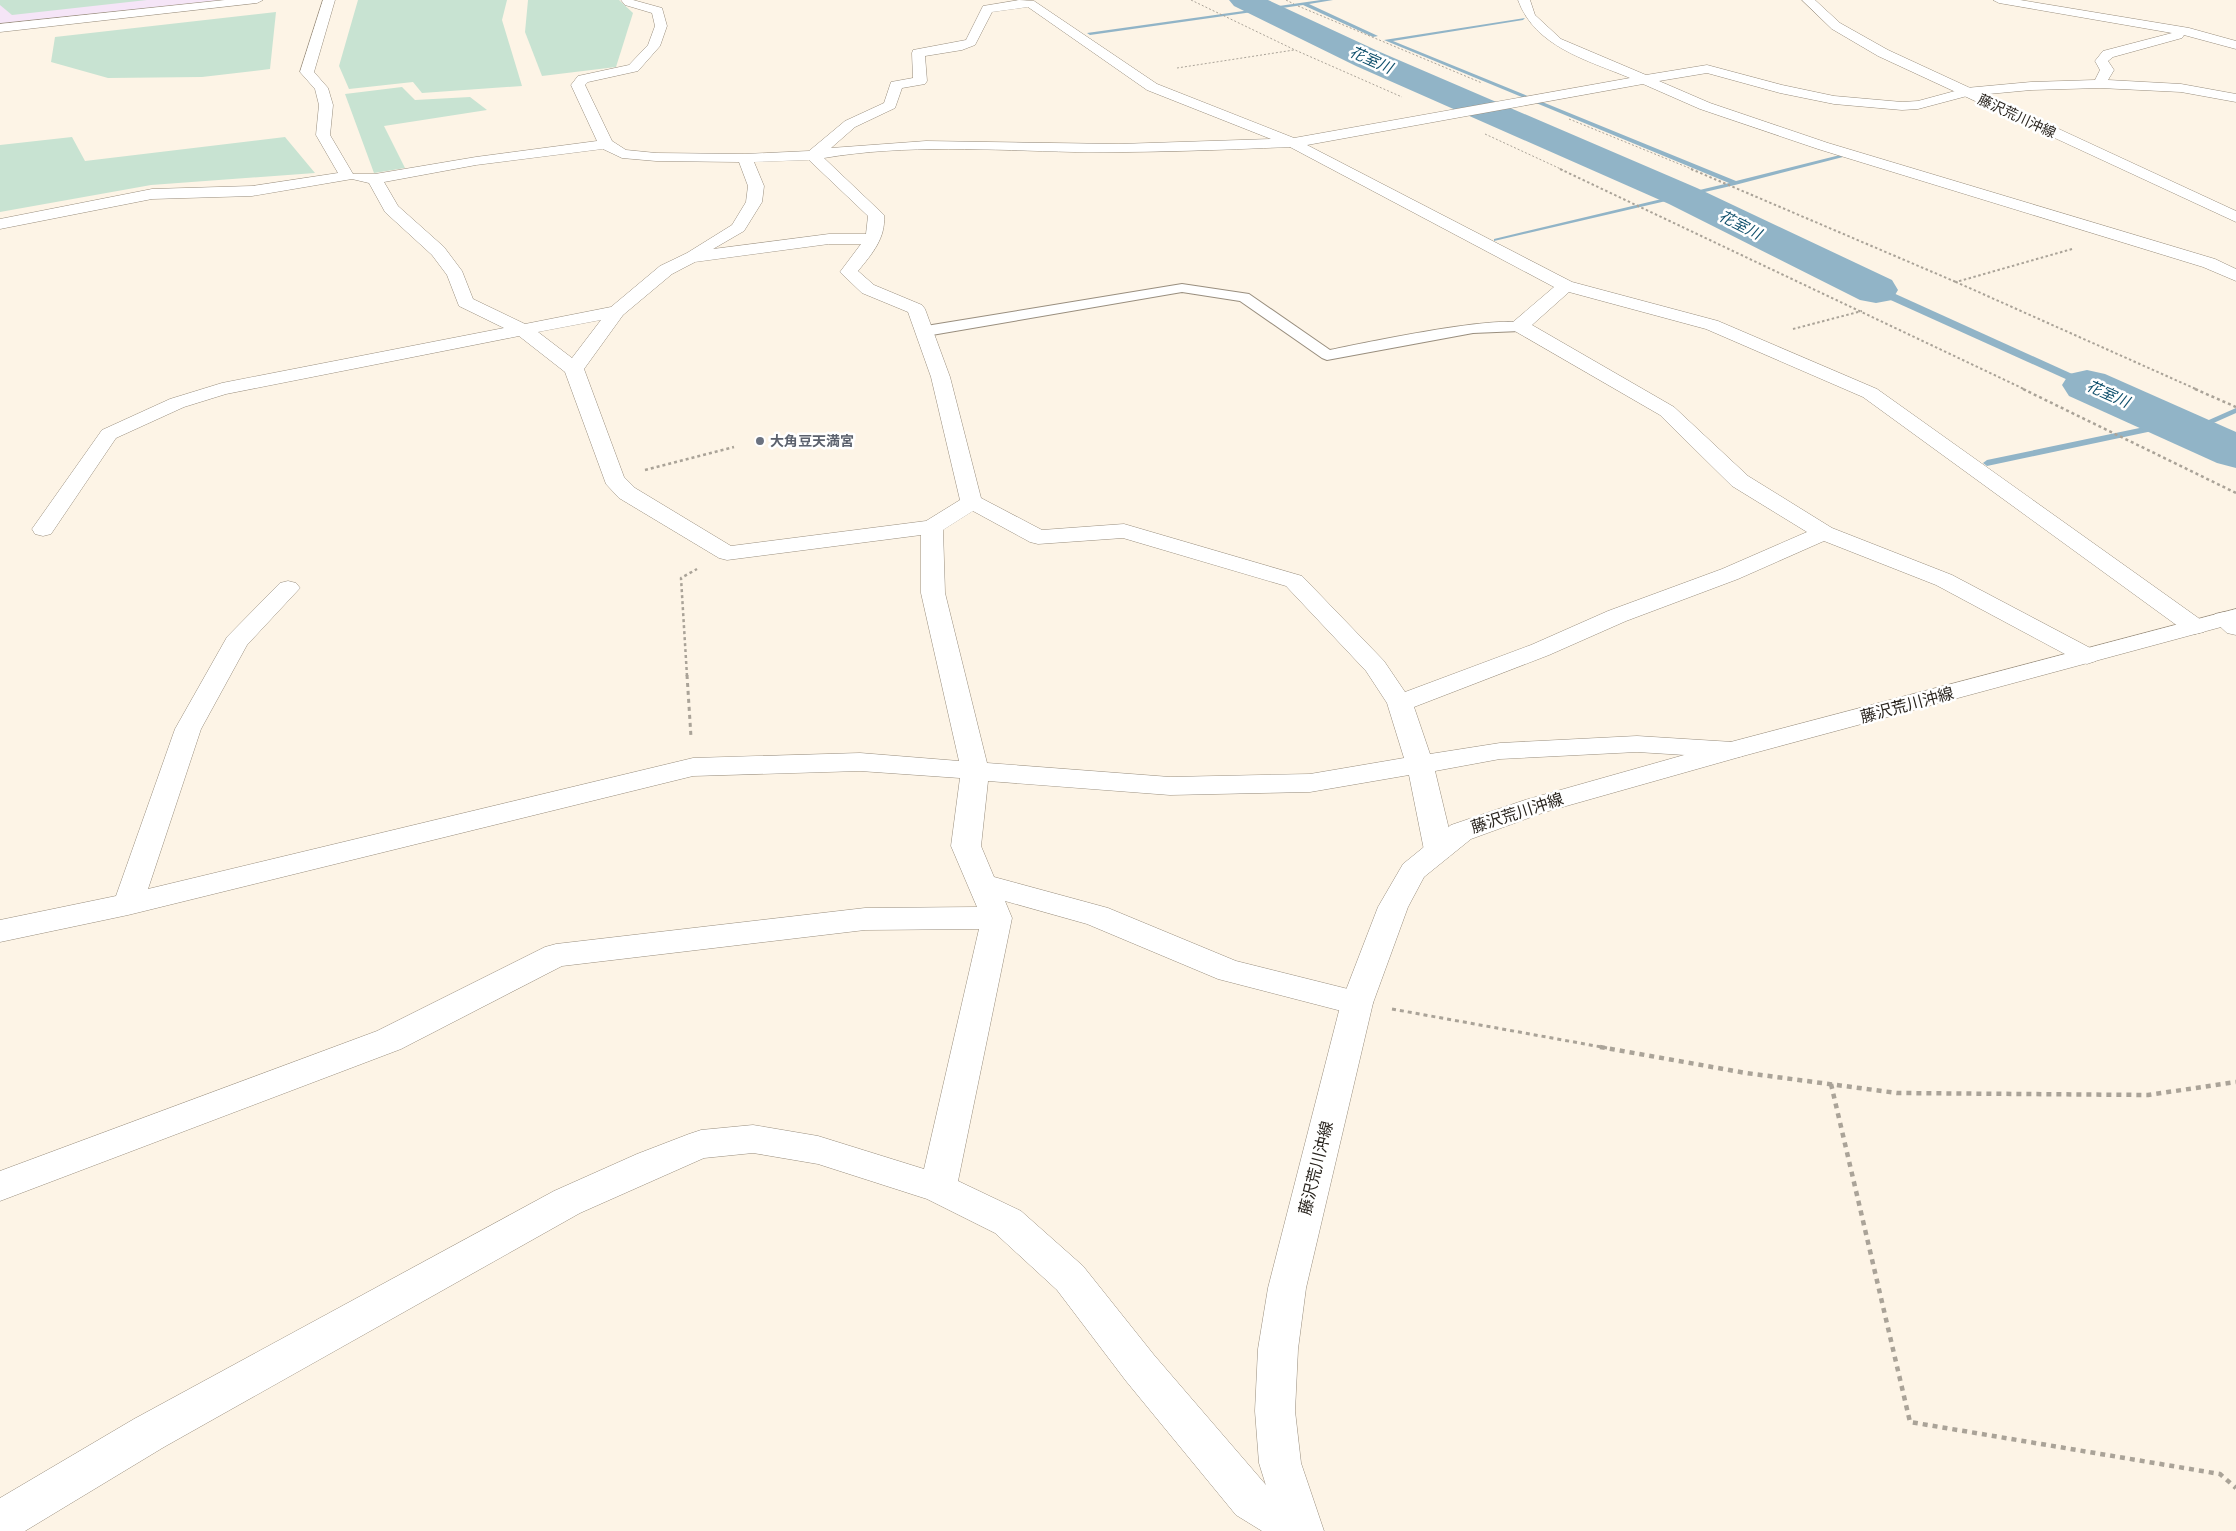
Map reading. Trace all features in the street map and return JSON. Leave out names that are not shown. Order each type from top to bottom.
[{"type":"street","points":[[0,28],[257,0]]},
{"type":"street","points":[[330,0],[307,72],[321,88],[326,105],[323,135],[347,176]]},
{"type":"street","points":[[627,0],[629,3],[658,11],[662,26],[654,46],[633,68],[583,79],[578,85],[606,144],[622,154],[639,156],[745,158],[813,155],[848,149],[926,145],[1119,148],[1293,143],[1530,99],[1706,69],[1780,89],[1834,100],[1902,106],[1966,92],[2030,86],[2100,84],[2181,88],[2236,98]]},
{"type":"street","points":[[1524,0],[1530,16],[1557,42],[1705,106],[1823,146],[2209,263],[2236,276]]},
{"type":"street","name":"藤沢荒川沖線","points":[[1808,0],[1824,16],[1860,41],[2236,217]]},
{"type":"street","points":[[1999,0],[2189,32],[2236,45]]},
{"type":"street","points":[[813,155],[850,124],[890,105],[896,85],[920,81],[918,53],[962,46],[971,42],[986,9],[1027,1],[1076,32],[1152,87],[1293,143],[1566,286],[1712,325],[1870,393],[2195,627]]},
{"type":"street","points":[[2143,12],[2189,32]]},
{"type":"street","points":[[2100,84],[2107,70],[2101,61],[2108,54],[2189,32]]},
{"type":"street","points":[[0,224],[152,194],[252,191],[347,176],[375,179],[476,161],[606,144]]},
{"type":"street","points":[[813,155],[876,216],[878,225],[873,239],[849,272],[868,289],[916,308],[941,376],[968,494],[972,502],[1038,537],[1124,531],[1294,581],[1375,666],[1400,702],[1420,764],[1439,850]]},
{"type":"street","points":[[574,369],[617,311],[666,270],[738,228],[754,202],[756,186],[745,158]]},
{"type":"street","points":[[375,179],[391,208],[438,251],[456,276],[465,302],[524,330],[574,369],[614,479],[627,493],[726,553],[932,527],[972,502]]},
{"type":"street","points":[[691,257],[829,239],[873,239]]},
{"type":"street","points":[[1566,286],[1520,326],[1667,411],[1740,481],[1824,533],[1944,580],[2087,656]]},
{"type":"street","points":[[43,528],[108,434],[177,403],[222,389],[617,311]]},
{"type":"street","points":[[932,527],[933,593],[975,770],[966,846],[997,918],[938,1188]]},
{"type":"street","points":[[1400,702],[1540,650],[1617,616],[1730,574],[1824,533]]},
{"type":"street","points":[[128,904],[188,729],[236,642],[288,588]]},
{"type":"street","name":"藤沢荒川沖線","points":[[1301,1531],[1280,1463],[1275,1411],[1278,1349],[1287,1288],[1357,1003],[1393,907],[1413,871],[1461,832],[1536,806],[1733,750],[2195,627],[2232,621]]},
{"type":"street","points":[[0,931],[128,904],[693,767],[860,762],[1170,786],[1310,783],[1500,751],[1637,744],[1733,750]]},
{"type":"street","points":[[981,884],[1097,916],[1229,971],[1357,1003]]},
{"type":"street","points":[[0,1186],[389,1040],[556,955],[864,919],[997,918]]},
{"type":"street","points":[[0,1522],[150,1433],[566,1202],[650,1164],[701,1144],[753,1139],[818,1150],[938,1188],[1008,1222],[1070,1278],[1140,1368],[1251,1500],[1301,1531]]},
{"type":"lane","points":[[926,331],[1182,288],[1244,296],[1327,355],[1473,328],[1520,326]]},
{"type":"path","points":[[1191,0],[1226,17]]},
{"type":"path","points":[[1286,0],[1294,4]]},
{"type":"path","points":[[1298,6],[1510,94],[1530,99],[1533,104],[1761,197],[2236,407]]},
{"type":"path","points":[[1134,75],[1295,50]]},
{"type":"path","points":[[1634,202],[2109,429],[2236,493]]},
{"type":"path","points":[[1956,282],[2120,235]]},
{"type":"path","points":[[1749,341],[1862,311]]},
{"type":"path","points":[[614,479],[734,447]]},
{"type":"path","points":[[693,767],[681,578],[726,553]]},
{"type":"path","points":[[1357,1003],[1746,1073],[1897,1093],[2148,1095],[2236,1082]]},
{"type":"path","points":[[1831,1084],[1910,1422],[2220,1474],[2236,1488]]},
{"type":"shaded area","points":[[0,0],[225,0],[0,24]]},
{"type":"green space","points":[[0,0],[147,0],[12,15],[0,5]]},
{"type":"green space","points":[[358,0],[507,0],[502,20],[522,86],[422,93],[413,82],[349,89],[339,66]]},
{"type":"green space","points":[[528,0],[619,0],[633,13],[616,67],[542,76],[525,32]]},
{"type":"green space","points":[[276,12],[270,69],[202,77],[108,78],[51,62],[55,37]]},
{"type":"green space","points":[[402,87],[415,100],[470,97],[487,110],[384,126],[405,168],[374,173],[345,94]]},
{"type":"green space","points":[[72,137],[85,161],[285,137],[315,173],[151,185],[0,212],[0,145]]},
{"type":"water","points":[[1794,248],[2178,422],[2172,427],[1782,251]]},
{"type":"water","points":[[2187,427],[2236,449],[2236,457],[2182,432]]},
{"type":"waterway","name":"花室川","points":[[1244,0],[1368,59],[1683,196],[1788,249],[1876,290]]},
{"type":"waterway","points":[[1090,33],[1331,0]]},
{"type":"waterway","points":[[1304,4],[1375,36]]},
{"type":"waterway","points":[[1523,19],[1387,40],[1735,183]]},
{"type":"waterway","points":[[1735,183],[1840,157]]},
{"type":"waterway","points":[[1496,240],[1735,183]]},
{"type":"waterway","name":"花室川","points":[[2087,385],[2236,452]]},
{"type":"waterway","points":[[2188,431],[2236,410]]},
{"type":"waterway","points":[[1987,463],[2173,424]]},
{"type":"place","name":"大角豆天満宮","points":[[760,441]]}]
